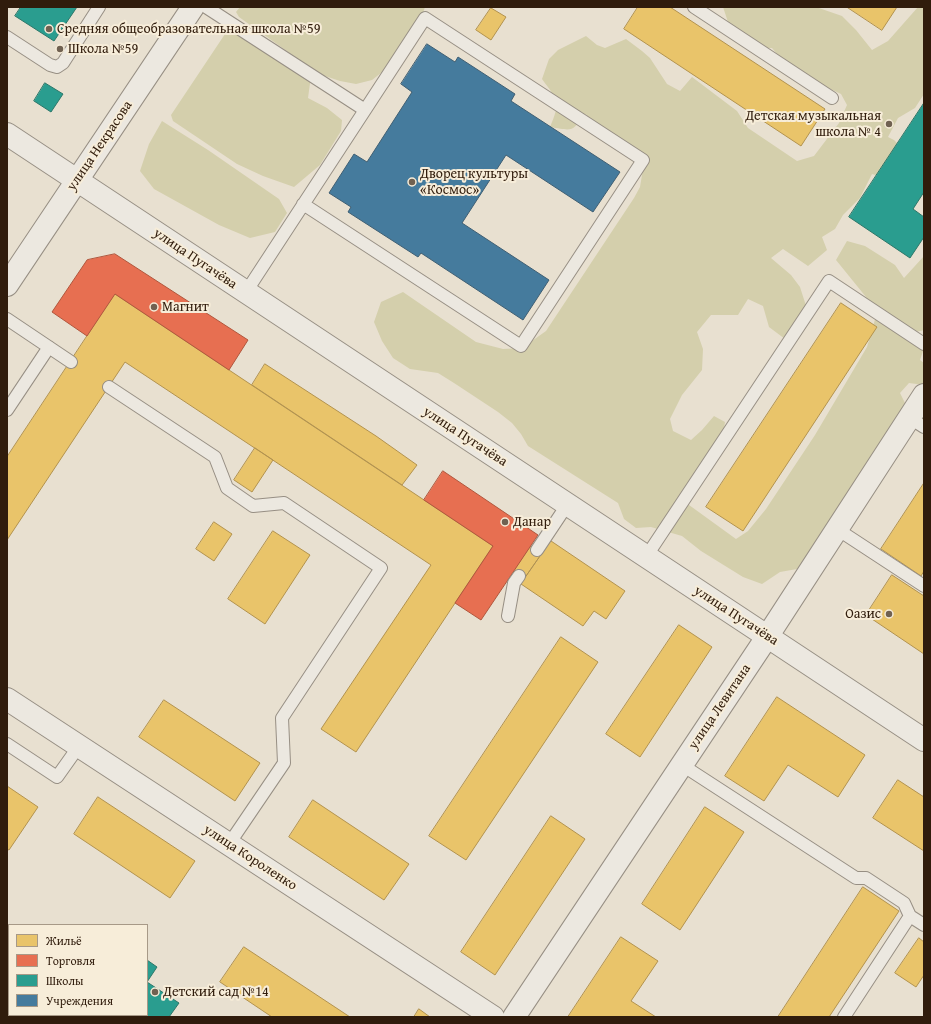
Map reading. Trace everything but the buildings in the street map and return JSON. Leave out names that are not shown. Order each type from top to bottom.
[{"type":"street","name":"улица Некрасова","points":[[7,285],[193,7]]},
{"type":"street","name":"улица Пугачёва","points":[[7,134],[924,740]]},
{"type":"street","name":"улица Левитана","points":[[514,1017],[767,637],[837,529],[917,422],[924,396]]},
{"type":"street","name":"улица Короленко","points":[[7,699],[493,1017]]},
{"type":"lane","points":[[7,37],[50,65],[57,67],[63,63],[99,7]]},
{"type":"lane","points":[[206,7],[364,110]]},
{"type":"lane","points":[[694,7],[832,98]]},
{"type":"lane","points":[[246,292],[303,204],[364,110],[425,18],[643,160],[521,346],[303,204]]},
{"type":"lane","points":[[646,557],[829,281],[924,344]]},
{"type":"lane","points":[[7,319],[71,362]]},
{"type":"lane","points":[[7,410],[49,347]]},
{"type":"lane","points":[[109,387],[215,457],[227,488],[253,506],[284,503],[381,568],[282,718],[284,763],[229,844]]},
{"type":"lane","points":[[537,550],[567,505]]},
{"type":"lane","points":[[837,529],[924,586]]},
{"type":"lane","points":[[508,616],[514,583],[519,576]]},
{"type":"lane","points":[[7,744],[57,777],[79,746]]},
{"type":"lane","points":[[682,764],[856,878],[866,878],[904,903],[910,916],[924,925]]},
{"type":"lane","points":[[844,1017],[910,916]]},
{"type":"shaded area","points":[[240,7],[425,7],[419,25],[390,66],[372,80],[356,84],[340,81],[319,74],[239,17],[236,12]]},
{"type":"shaded area","points":[[723,7],[816,7],[842,16],[856,30],[872,50],[888,41],[918,7],[924,7],[924,94],[915,108],[898,118],[888,137],[894,140],[906,152],[889,179],[872,174],[860,198],[843,215],[835,229],[822,237],[827,250],[808,266],[783,249],[771,258],[791,275],[800,287],[808,312],[785,339],[769,327],[763,306],[748,299],[738,315],[711,315],[697,332],[703,349],[702,370],[682,395],[670,419],[673,431],[691,440],[714,416],[725,422],[722,441],[678,497],[736,539],[748,531],[766,509],[815,435],[867,347],[876,316],[866,297],[836,260],[847,241],[865,246],[895,265],[904,278],[924,256],[924,330],[916,332],[924,348],[920,360],[924,363],[924,385],[909,383],[900,393],[906,405],[811,562],[797,569],[780,572],[762,584],[743,577],[701,551],[682,536],[651,527],[636,528],[624,519],[618,503],[528,446],[512,423],[498,412],[438,373],[410,369],[393,358],[382,341],[374,322],[381,302],[403,292],[476,342],[503,349],[522,348],[546,331],[634,198],[640,187],[643,169],[593,134],[586,114],[571,129],[550,127],[557,106],[552,92],[542,79],[549,59],[558,50],[586,36],[597,45],[605,48],[626,39],[650,58],[667,84],[680,91],[692,77],[737,111],[748,128],[797,161],[814,156],[839,123],[847,105],[841,94],[796,73],[772,48],[764,48],[729,25]]},
{"type":"shaded area","points":[[229,28],[311,76],[308,98],[327,108],[342,120],[341,131],[320,165],[294,187],[263,176],[237,164],[173,121],[171,115]]},
{"type":"shaded area","points":[[162,121],[208,150],[279,199],[287,213],[275,232],[250,238],[219,225],[154,189],[140,171],[149,144]]},
{"type":"place","name":"Средняя общеобразовательная школа №59","points":[[49,29]]},
{"type":"place","name":"Школа №59","points":[[60,49]]},
{"type":"place","name":"Детская музыкальная школа № 4","points":[[889,124]]},
{"type":"place","name":"Дворец культуры «Космос»","points":[[412,182]]},
{"type":"place","name":"Магнит","points":[[154,307]]},
{"type":"place","name":"Данар","points":[[505,522]]},
{"type":"place","name":"Оазис","points":[[889,614]]},
{"type":"place","name":"Детский сад №14","points":[[155,992]]}]
